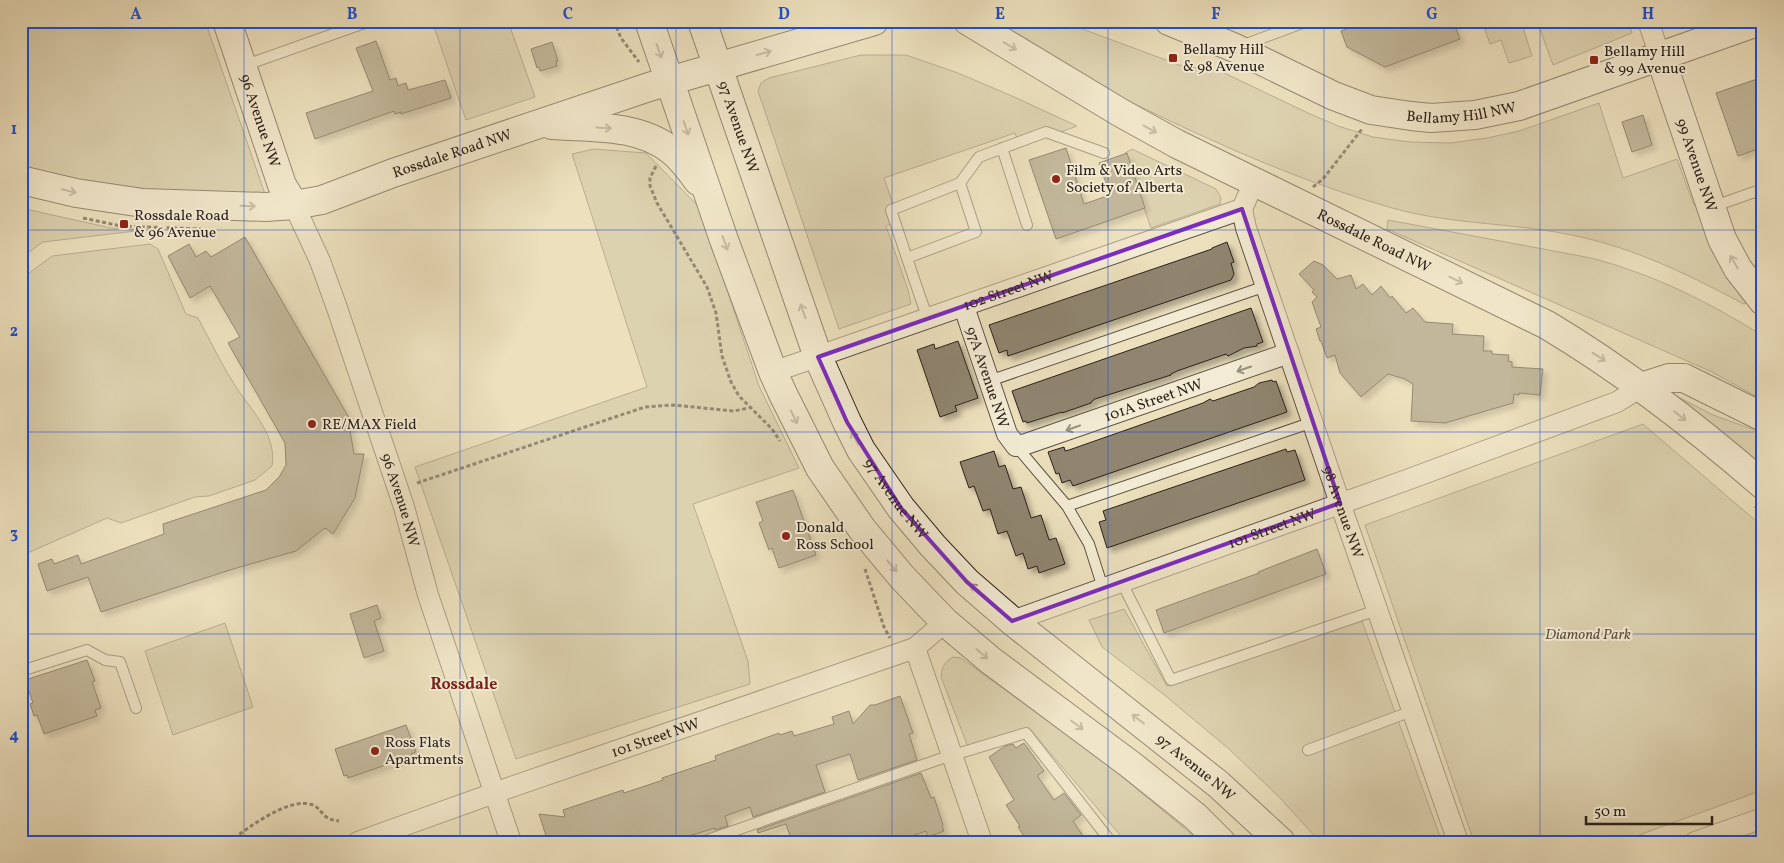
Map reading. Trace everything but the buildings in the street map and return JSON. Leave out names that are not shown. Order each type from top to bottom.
[{"type":"main road","name":"96 Avenue NW","points":[[227,21],[282,185],[294,205]]},
{"type":"main road","points":[[649,21],[710,197],[782,394],[820,468],[862,529],[902,577],[945,622],[990,660],[1196,817],[1221,842]]},
{"type":"main road","name":"97 Avenue NW","points":[[702,21],[818,358],[861,450],[901,508],[967,582],[1012,621],[1211,778],[1281,842]]},
{"type":"main road","name":"Rossdale Road NW","points":[[21,180],[76,193],[143,202],[266,207],[322,200],[393,173],[649,87],[874,21]]},
{"type":"main road","name":"Rossdale Road NW","points":[[968,21],[1121,113],[1254,182],[1547,325],[1599,357],[1679,415],[1763,485]]},
{"type":"main road","name":"Bellamy Hill NW","points":[[1169,21],[1235,48],[1334,96],[1371,110],[1431,118],[1475,115],[1518,106],[1760,21]]},
{"type":"main road","name":"99 Avenue NW","points":[[1660,56],[1711,207],[1730,254],[1738,269],[1763,301]]},
{"type":"main road","points":[[538,124],[622,129],[648,136],[672,150],[710,197]]},
{"type":"main road","points":[[1641,387],[1669,378],[1684,378],[1763,417]]},
{"type":"street","name":"99 Avenue NW","points":[[1648,21],[1660,56]]},
{"type":"street","points":[[1242,209],[1254,182]]},
{"type":"street","name":"96 Avenue NW","points":[[294,205],[320,261],[337,308],[404,507],[428,596],[512,842]]},
{"type":"street","name":"102 Street NW","points":[[773,372],[818,358],[1242,209]]},
{"type":"street","name":"98 Avenue NW","points":[[1242,209],[1246,228],[1458,842]]},
{"type":"street","name":"97A Avenue NW","points":[[964,307],[1007,434],[1016,446]]},
{"type":"street","name":"101A Street NW","points":[[1016,446],[1290,353]]},
{"type":"street","name":"101 Street NW","points":[[1012,621],[1617,402],[1641,387]]},
{"type":"street","name":"101 Street NW","points":[[358,842],[495,792],[915,648],[945,622]]},
{"type":"street","points":[[915,648],[982,842]]},
{"type":"street","points":[[1695,842],[1763,818]]},
{"type":"lane","points":[[242,67],[370,21]]},
{"type":"lane","points":[[1235,48],[1308,21]]},
{"type":"lane","points":[[928,319],[891,210],[960,183],[979,157],[1046,132],[1104,153]]},
{"type":"lane","points":[[1002,148],[1027,225]]},
{"type":"lane","points":[[907,258],[976,232],[960,183]]},
{"type":"lane","points":[[1711,207],[1763,189]]},
{"type":"lane","points":[[989,381],[1266,286]]},
{"type":"lane","points":[[1067,506],[1313,422]]},
{"type":"lane","points":[[1016,446],[1067,506],[1089,544],[1103,588]]},
{"type":"lane","points":[[1123,581],[1127,593],[1171,680],[1377,610]]},
{"type":"lane","points":[[21,672],[87,650],[105,660],[120,662],[136,708]]},
{"type":"lane","points":[[1308,750],[1412,711]]},
{"type":"lane","points":[[702,842],[1026,733],[1110,842]]},
{"type":"path","points":[[614,21],[622,38],[642,66]]},
{"type":"path","points":[[1323,179],[1362,128]]},
{"type":"path","points":[[417,483],[644,407],[673,405],[734,411],[748,408]]},
{"type":"path","points":[[229,842],[265,816],[283,808],[312,804],[322,810],[328,818],[339,821]]},
{"type":"highlighted area","points":[[1242,209],[1340,503],[1012,621],[967,582],[901,508],[847,422],[818,357]]},
{"type":"green space","points":[[21,21],[205,21],[265,194],[170,194],[74,185],[21,170]]},
{"type":"green space","points":[[432,21],[508,21],[535,97],[466,120]]},
{"type":"green space","points":[[989,21],[1059,21],[1182,66],[1220,71],[1338,126],[1373,137],[1410,142],[1450,143],[1487,138],[1519,131],[1599,103],[1623,178],[1677,159],[1693,203],[1703,214],[1750,301],[1744,304],[1653,260],[1582,237],[1556,232],[1432,217],[1392,208],[1340,192],[1289,173],[1189,130],[993,33]]},
{"type":"green space","points":[[1482,21],[1521,21],[1532,56],[1509,63],[1501,40],[1490,44]]},
{"type":"green space","points":[[1537,21],[1628,21],[1632,33],[1553,65]]},
{"type":"green space","points":[[861,55],[906,55],[958,73],[1077,126],[1020,147],[1015,133],[884,178],[899,221],[886,226],[911,304],[839,329],[758,91],[761,83],[769,78]]},
{"type":"green space","points":[[594,149],[646,153],[700,208],[759,386],[799,468],[693,504],[748,661],[750,684],[516,759],[415,467],[647,387],[572,154]]},
{"type":"green space","points":[[1132,149],[1216,189],[1221,198],[1220,204],[1151,228],[1125,153]]},
{"type":"green space","points":[[21,208],[111,228],[144,230],[43,242],[21,258]]},
{"type":"green space","points":[[1388,220],[1591,258],[1636,272],[1680,290],[1763,336],[1763,400],[1712,372],[1387,229]]},
{"type":"green space","points":[[150,244],[158,249],[186,314],[198,318],[227,373],[268,435],[273,455],[272,466],[255,480],[209,496],[195,497],[121,523],[107,518],[30,552],[22,551],[21,279],[52,256]]},
{"type":"green space","points":[[1657,386],[1713,415],[1763,433],[1763,471]]},
{"type":"green space","name":"Diamond Park","points":[[1643,424],[1763,527],[1763,790],[1620,842],[1474,842],[1365,525]]},
{"type":"green space","points":[[1124,609],[1167,686],[1362,621],[1442,842],[1320,842],[1280,798],[1229,749],[1162,693],[1102,647],[1089,620]]},
{"type":"green space","points":[[225,623],[253,707],[173,735],[145,651]]},
{"type":"green space","points":[[953,657],[961,658],[1103,761],[1201,842],[1126,842],[1029,728],[968,747],[941,677],[944,665]]},
{"type":"place","name":"Bellamy Hill & 98 Avenue","points":[[1173,58]]},
{"type":"place","name":"Bellamy Hill & 99 Avenue","points":[[1594,60]]},
{"type":"place","name":"Film & Video Arts Society of Alberta","points":[[1056,179]]},
{"type":"place","name":"Rossdale Road & 96 Avenue","points":[[124,224]]},
{"type":"place","name":"RE/MAX Field","points":[[312,424]]},
{"type":"place","name":"Donald Ross School","points":[[786,536]]},
{"type":"place","name":"Ross Flats Apartments","points":[[375,751]]},
{"type":"district","name":"Rossdale","points":[[464,683]]}]
